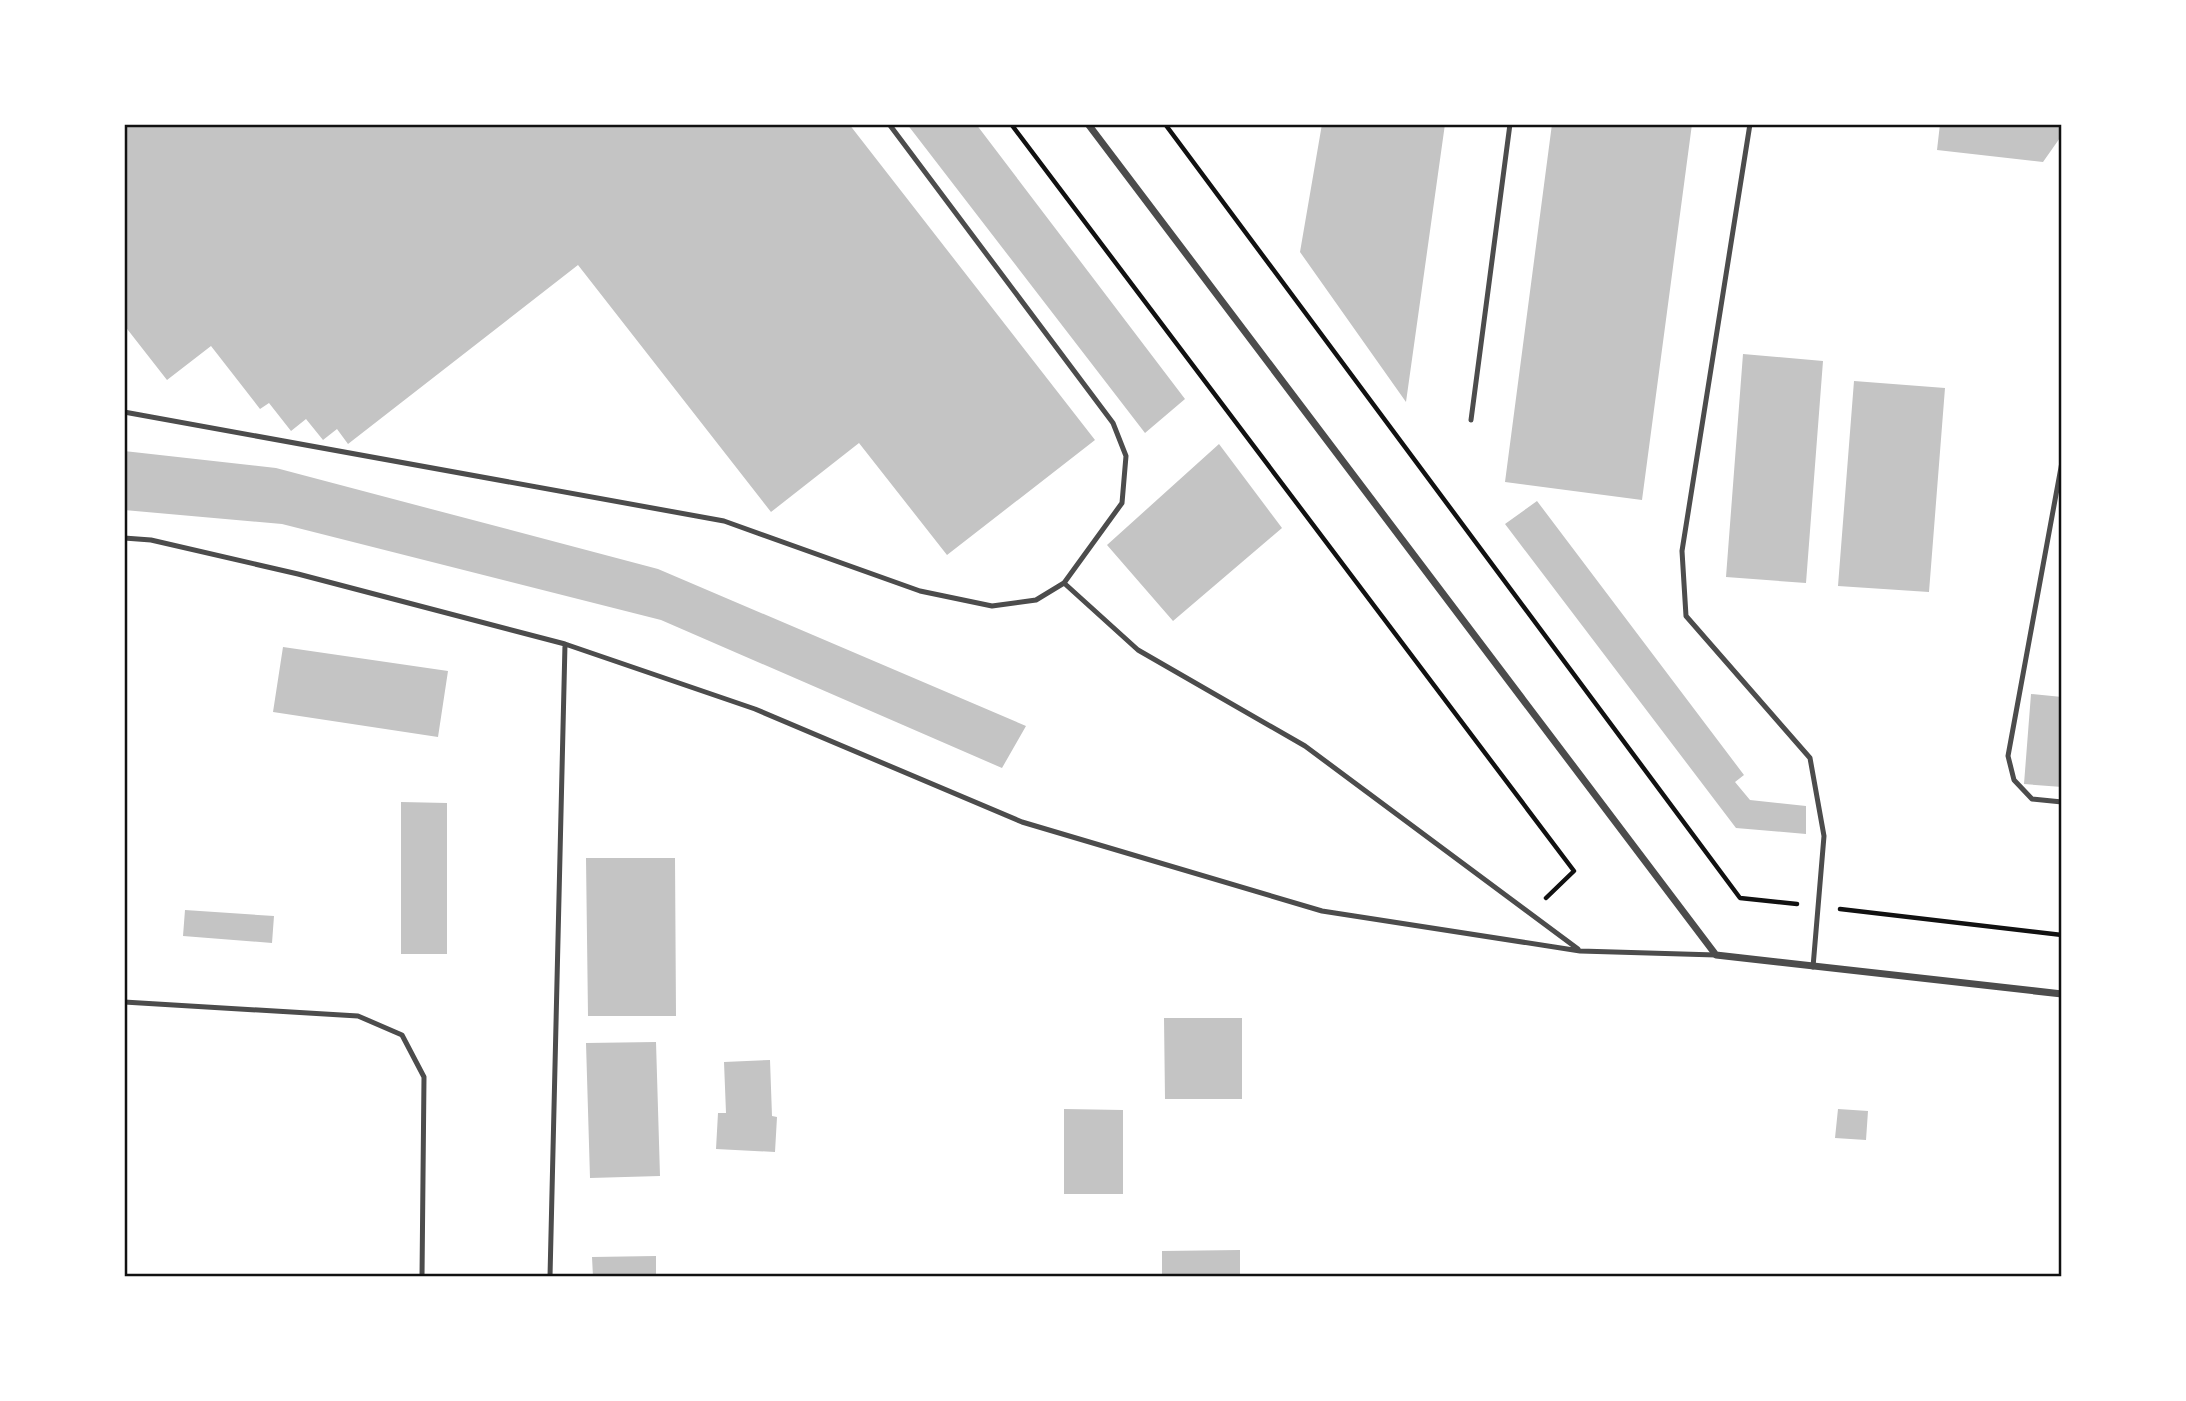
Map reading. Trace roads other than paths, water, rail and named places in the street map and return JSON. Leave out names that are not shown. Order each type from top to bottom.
[{"type":"street","points":[[1088,124],[1716,956],[2062,994]]},
{"type":"lane","points":[[124,412],[724,521],[920,591],[992,606],[1036,600],[1064,583],[1122,503],[1126,456],[1114,423],[890,124]]},
{"type":"lane","points":[[1471,420],[1510,124]]},
{"type":"lane","points":[[1749,124],[1682,551],[1686,616],[1810,758],[1824,836],[1814,967]]},
{"type":"lane","points":[[2062,462],[2008,756],[2014,780],[2032,799],[2062,802]]},
{"type":"lane","points":[[124,538],[151,540],[298,574],[565,644],[755,709],[1022,822],[1322,911],[1580,950],[1716,956]]},
{"type":"lane","points":[[1064,583],[1138,650],[1305,746],[1580,950]]},
{"type":"lane","points":[[550,1277],[565,644]]},
{"type":"lane","points":[[124,1002],[358,1016],[402,1035],[425,1077],[422,1277]]}]
